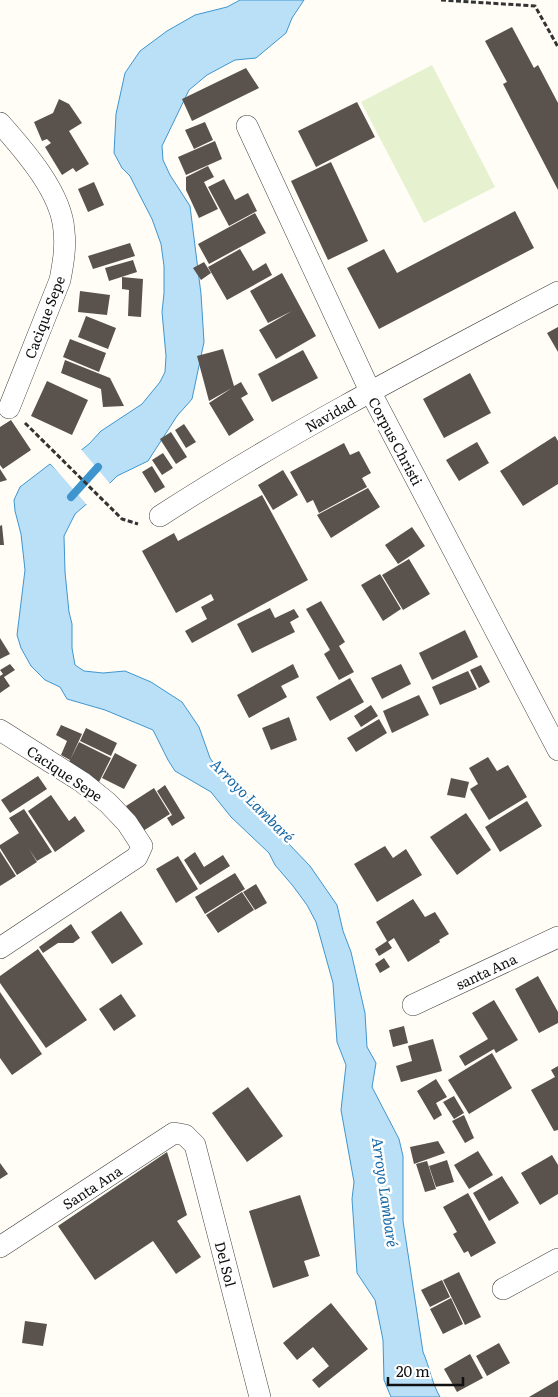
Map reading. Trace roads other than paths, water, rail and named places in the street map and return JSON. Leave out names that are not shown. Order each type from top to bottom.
[{"type":"street","name":"Cacique Sepe","points":[[0,123],[42,174],[58,205],[64,229],[64,261],[60,280],[8,408]]},
{"type":"street","name":"Corpus Christi","points":[[246,126],[370,390],[558,750]]},
{"type":"street","name":"Navidad","points":[[160,516],[218,478],[370,390],[558,292]]},
{"type":"street","name":"Cacique Sepe","points":[[0,730],[82,782],[108,803],[127,823],[142,846],[138,857],[0,948]]},
{"type":"street","name":"santa Ana","points":[[413,1004],[558,937]]},
{"type":"street","name":"Santa Ana","points":[[0,1247],[174,1133],[185,1135]]},
{"type":"street","name":"Del Sol","points":[[185,1135],[195,1145],[260,1397]]},
{"type":"street","points":[[503,1289],[558,1259]]},
{"type":"water","points":[[240,0],[304,0],[292,18],[286,33],[256,58],[235,60],[207,75],[189,90],[162,146],[163,160],[170,175],[190,206],[201,294],[204,342],[192,399],[177,416],[148,461],[117,476],[106,487],[75,455],[101,431],[142,404],[160,382],[165,372],[166,356],[162,312],[164,266],[161,244],[152,219],[130,176],[122,168],[114,153],[116,114],[125,73],[140,51],[167,31],[195,15],[227,7]]},
{"type":"water","points":[[50,464],[90,501],[75,514],[64,536],[65,572],[75,665],[84,671],[103,673],[125,671],[151,682],[182,702],[199,727],[210,758],[224,778],[273,817],[288,843],[310,866],[337,905],[343,931],[351,952],[365,1013],[367,1047],[376,1063],[372,1087],[399,1139],[403,1156],[403,1221],[423,1352],[440,1397],[391,1397],[384,1380],[383,1340],[375,1300],[357,1273],[352,1199],[354,1182],[341,1110],[346,1065],[337,1042],[333,983],[316,922],[307,905],[275,865],[269,853],[231,817],[211,792],[175,771],[153,730],[105,710],[67,699],[60,687],[45,680],[31,666],[21,648],[17,635],[25,570],[21,534],[14,500],[20,487]]},
{"type":"waterway","name":"Arroyo Lambaré","points":[[71,497],[98,467]]}]
